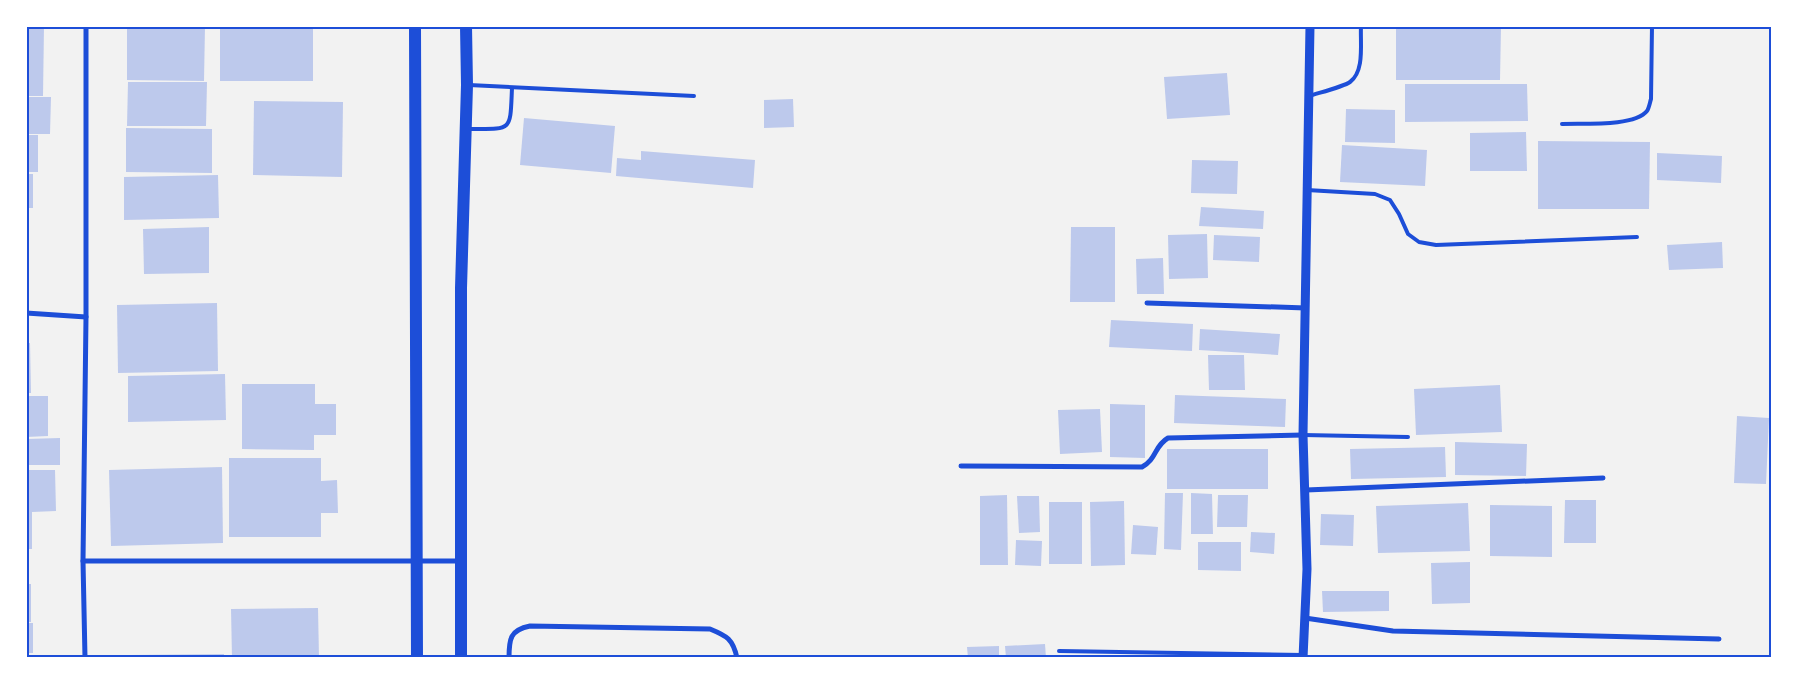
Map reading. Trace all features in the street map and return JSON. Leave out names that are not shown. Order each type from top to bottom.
[{"type":"main road","points":[[461,658],[460,288],[466,129],[466,26]]},
{"type":"main road","points":[[413,27],[418,561],[417,658]]},
{"type":"street","points":[[85,658],[83,560],[86,317],[86,26]]},
{"type":"street","points":[[1304,656],[1306,490],[1303,435],[1306,308],[1307,96],[1310,26]]},
{"type":"street","points":[[1147,303],[1306,308]]},
{"type":"street","points":[[26,313],[86,317]]},
{"type":"street","points":[[961,466],[1142,467],[1149,463],[1160,445],[1168,438],[1303,435]]},
{"type":"street","points":[[1306,490],[1603,478]]},
{"type":"street","points":[[83,560],[461,561]]},
{"type":"street","points":[[1305,618],[1393,631],[1719,639]]},
{"type":"street","points":[[509,658],[509,641],[512,636],[523,628],[530,626],[710,630],[725,635],[734,646],[737,658]]},
{"type":"lane","points":[[1307,96],[1349,83],[1356,76],[1360,66],[1361,26]]},
{"type":"lane","points":[[1562,124],[1612,123],[1634,119],[1648,110],[1652,99],[1652,26]]},
{"type":"lane","points":[[467,85],[694,96]]},
{"type":"lane","points":[[466,129],[502,129],[508,125],[511,119],[512,88]]},
{"type":"lane","points":[[1307,190],[1375,194],[1390,200],[1400,214],[1408,234],[1419,242],[1436,245],[1636,237]]},
{"type":"lane","points":[[1303,435],[1408,437]]},
{"type":"lane","points":[[1058,651],[1304,656]]},
{"type":"building","points":[[26,26],[44,26],[43,96],[26,96]]},
{"type":"building","points":[[127,26],[205,26],[204,81],[127,80]]},
{"type":"building","points":[[220,26],[313,26],[313,81],[220,81]]},
{"type":"building","points":[[1396,26],[1501,26],[1500,80],[1396,80]]},
{"type":"building","points":[[1227,73],[1230,115],[1167,119],[1164,77]]},
{"type":"building","points":[[128,82],[207,82],[206,126],[127,126]]},
{"type":"building","points":[[1405,84],[1527,84],[1528,121],[1405,122]]},
{"type":"building","points":[[26,97],[51,97],[50,134],[26,134]]},
{"type":"building","points":[[793,99],[794,127],[764,128],[764,100]]},
{"type":"building","points":[[254,101],[343,102],[342,177],[253,175]]},
{"type":"building","points":[[1346,109],[1395,110],[1395,143],[1345,142]]},
{"type":"building","points":[[524,118],[615,126],[611,173],[520,165]]},
{"type":"building","points":[[126,128],[212,129],[212,173],[126,172]]},
{"type":"building","points":[[1526,132],[1527,171],[1470,171],[1470,133]]},
{"type":"building","points":[[26,135],[38,135],[38,172],[26,172]]},
{"type":"building","points":[[1538,141],[1650,142],[1649,209],[1538,209]]},
{"type":"building","points":[[1342,145],[1427,150],[1425,186],[1340,182]]},
{"type":"building","points":[[641,151],[755,160],[753,188],[616,176],[617,158],[641,160]]},
{"type":"building","points":[[1657,153],[1722,156],[1721,183],[1657,180]]},
{"type":"building","points":[[1192,160],[1238,161],[1237,194],[1191,193]]},
{"type":"building","points":[[26,174],[33,174],[33,208],[26,208]]},
{"type":"building","points":[[218,175],[219,218],[124,220],[124,177]]},
{"type":"building","points":[[1201,207],[1264,211],[1263,229],[1199,226]]},
{"type":"building","points":[[209,227],[209,273],[144,274],[143,229]]},
{"type":"building","points":[[1071,227],[1115,227],[1115,302],[1070,302]]},
{"type":"building","points":[[1207,234],[1208,278],[1169,279],[1168,235]]},
{"type":"building","points":[[1214,235],[1260,237],[1259,262],[1213,260]]},
{"type":"building","points":[[1722,242],[1723,268],[1669,270],[1667,245]]},
{"type":"building","points":[[1163,258],[1164,294],[1137,294],[1136,259]]},
{"type":"building","points":[[217,303],[218,371],[118,373],[117,305]]},
{"type":"building","points":[[1111,320],[1193,324],[1192,351],[1109,347]]},
{"type":"building","points":[[1200,329],[1280,334],[1278,355],[1199,350]]},
{"type":"building","points":[[26,343],[30,343],[31,393],[26,393]]},
{"type":"building","points":[[1208,355],[1244,355],[1245,390],[1209,390]]},
{"type":"building","points":[[225,374],[226,420],[128,422],[128,376]]},
{"type":"building","points":[[242,384],[315,384],[315,404],[336,404],[336,435],[314,435],[314,450],[242,449]]},
{"type":"building","points":[[1500,385],[1502,432],[1416,435],[1414,389]]},
{"type":"building","points":[[1175,395],[1286,399],[1285,427],[1174,423]]},
{"type":"building","points":[[26,396],[48,396],[48,436],[26,437]]},
{"type":"building","points":[[1110,404],[1145,405],[1145,458],[1110,457]]},
{"type":"building","points":[[1100,409],[1102,452],[1060,454],[1058,410]]},
{"type":"building","points":[[1737,416],[1769,418],[1766,484],[1734,483]]},
{"type":"building","points":[[60,438],[60,465],[26,465],[26,439]]},
{"type":"building","points":[[1455,442],[1527,444],[1526,476],[1455,475]]},
{"type":"building","points":[[1445,447],[1446,477],[1351,479],[1350,449]]},
{"type":"building","points":[[1167,449],[1268,449],[1268,489],[1167,489]]},
{"type":"building","points":[[229,458],[321,458],[321,481],[337,480],[338,513],[321,513],[321,537],[229,537]]},
{"type":"building","points":[[222,467],[223,543],[111,546],[109,470]]},
{"type":"building","points":[[26,470],[55,470],[56,511],[32,512],[32,549],[26,549]]},
{"type":"building","points":[[1165,493],[1183,493],[1181,550],[1164,549]]},
{"type":"building","points":[[1191,493],[1212,494],[1213,534],[1191,534]]},
{"type":"building","points":[[1007,495],[1008,565],[980,565],[980,496]]},
{"type":"building","points":[[1218,495],[1248,495],[1247,527],[1217,527]]},
{"type":"building","points":[[1017,496],[1039,496],[1040,532],[1019,533]]},
{"type":"building","points":[[1565,500],[1596,500],[1596,543],[1564,543]]},
{"type":"building","points":[[1124,501],[1125,565],[1091,566],[1090,502]]},
{"type":"building","points":[[1049,502],[1082,502],[1082,564],[1049,564]]},
{"type":"building","points":[[1468,503],[1470,551],[1378,553],[1376,506]]},
{"type":"building","points":[[1490,505],[1552,506],[1552,557],[1490,556]]},
{"type":"building","points":[[1321,514],[1354,515],[1353,546],[1320,545]]},
{"type":"building","points":[[1133,525],[1158,527],[1156,555],[1131,554]]},
{"type":"building","points":[[1251,532],[1275,533],[1274,554],[1250,552]]},
{"type":"building","points":[[1016,540],[1042,541],[1041,566],[1015,565]]},
{"type":"building","points":[[1198,542],[1241,542],[1241,571],[1198,570]]},
{"type":"building","points":[[26,550],[28,550],[29,583],[26,583]]},
{"type":"building","points":[[1470,562],[1470,603],[1432,604],[1431,563]]},
{"type":"building","points":[[26,584],[31,584],[31,622],[26,622]]},
{"type":"building","points":[[1322,591],[1389,591],[1389,611],[1323,612]]},
{"type":"building","points":[[318,608],[319,658],[232,658],[231,609]]},
{"type":"building","points":[[26,623],[33,623],[33,653],[26,653]]},
{"type":"building","points":[[1045,644],[1046,658],[1006,658],[1005,646]]},
{"type":"building","points":[[999,646],[999,658],[968,658],[967,647]]},
{"type":"building","points":[[224,654],[224,658],[131,658],[131,655]]}]
